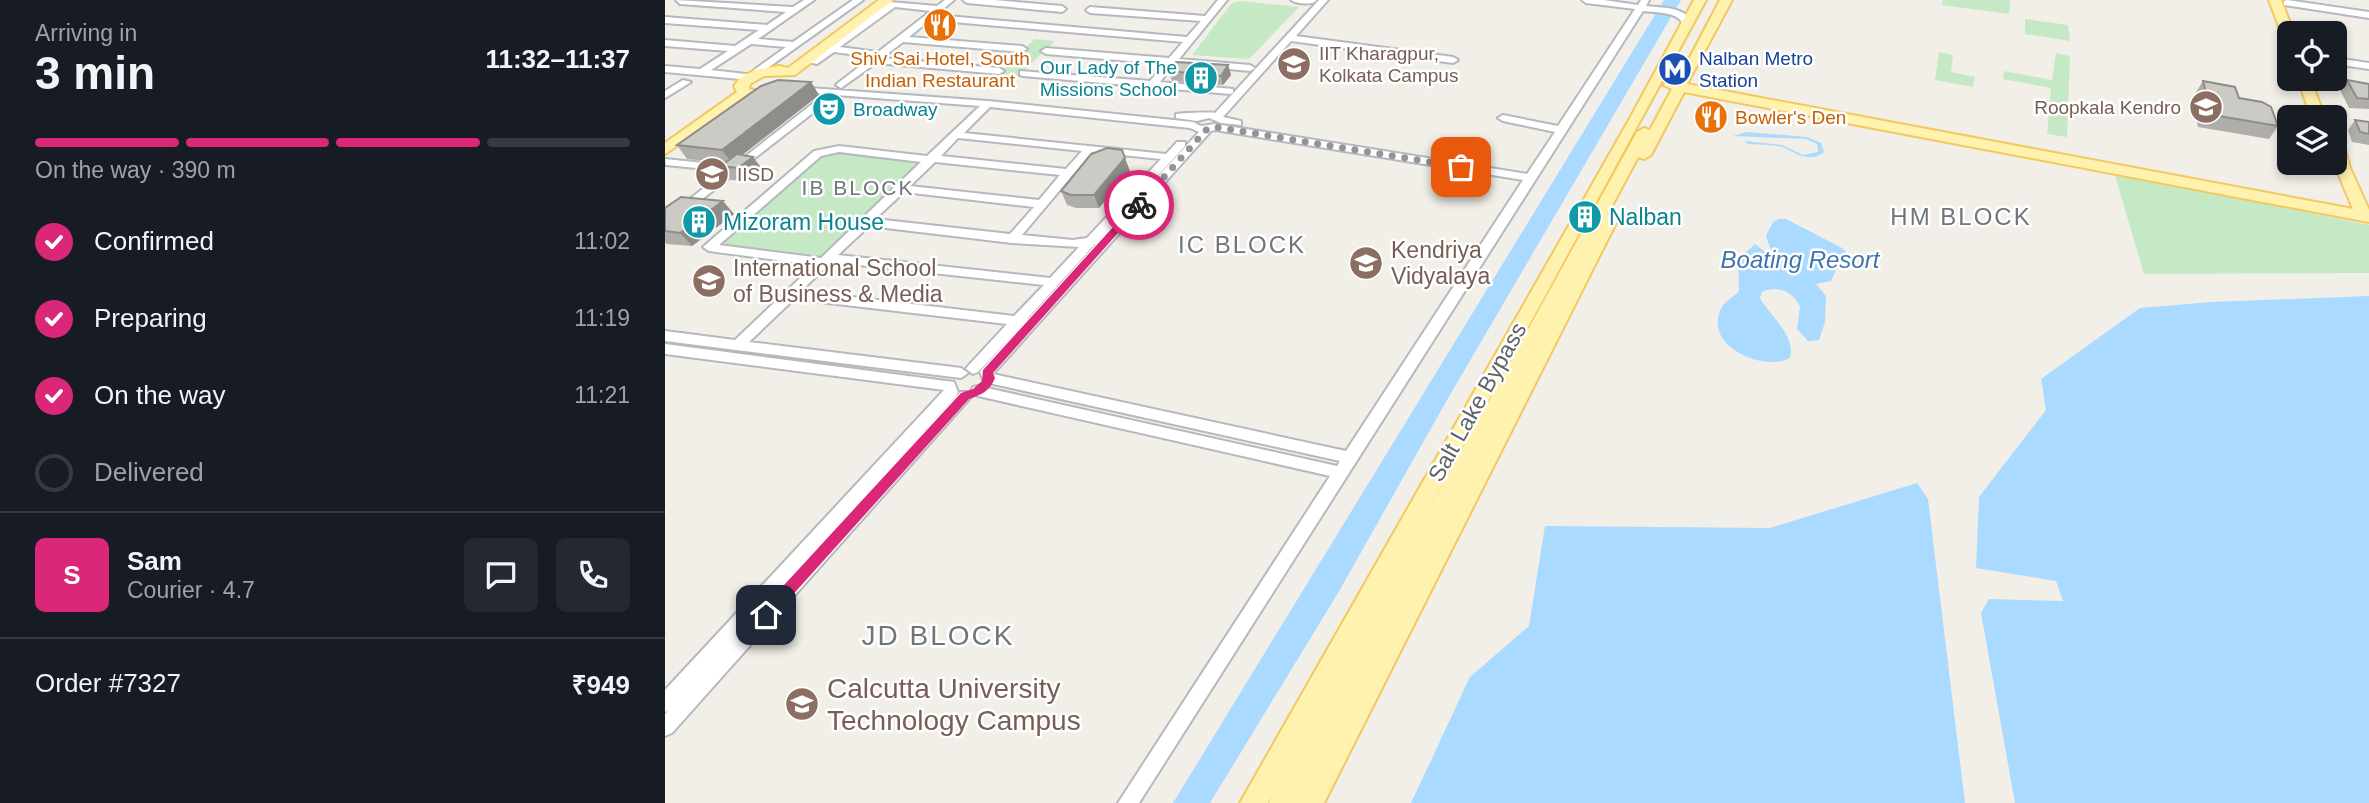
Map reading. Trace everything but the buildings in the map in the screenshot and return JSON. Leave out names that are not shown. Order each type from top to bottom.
[{"type":"main road","points":[[785,80],[873,0]]},
{"type":"main road","name":"Salt Lake Bypass","points":[[1253,803],[1613,186],[1676,83],[1690,24],[1714,0]]},
{"type":"main road","name":"Salt Lake Bypass","points":[[1690,24],[1726,0]]},
{"type":"main road","points":[[666,158],[752,84],[785,80],[893,1]]},
{"type":"main road","name":"Salt Lake Bypass","points":[[1310,803],[1613,186],[1699,2]]},
{"type":"main road","points":[[2285,3],[2291,21]]},
{"type":"main road","points":[[1676,83],[2362,213]]},
{"type":"main road","points":[[2343,175],[2362,213]]},
{"type":"main road","points":[[2346,175],[2362,213]]},
{"type":"main road","name":"Salt Lake Bypass","points":[[1282,803],[1613,186]]},
{"type":"street","points":[[701,73],[810,0]]},
{"type":"street","points":[[848,0],[859,0]]},
{"type":"street","points":[[665,76],[752,84],[794,45],[859,0]]},
{"type":"street","points":[[665,224],[950,0]]},
{"type":"street","points":[[967,0],[1062,9]]},
{"type":"street","points":[[1295,0],[1313,1]]},
{"type":"street","points":[[665,703],[978,373],[1031,324],[1109,238],[1207,122],[1324,0]]},
{"type":"street","points":[[1586,0],[1641,4],[1690,24]]},
{"type":"street","points":[[680,1],[795,10]]},
{"type":"street","points":[[814,62],[893,1],[938,9]]},
{"type":"street","points":[[1153,84],[1219,1]]},
{"type":"street","points":[[961,391],[952,379],[978,373],[1017,322],[1169,157],[1207,122],[1250,68],[1289,34],[1313,1]]},
{"type":"street","points":[[2285,3],[2369,18]]},
{"type":"street","points":[[1128,803],[1641,4]]},
{"type":"street","points":[[1090,10],[1207,19]]},
{"type":"street","points":[[926,17],[1190,40]]},
{"type":"street","points":[[665,20],[769,28]]},
{"type":"street","points":[[1289,34],[1453,60]]},
{"type":"street","points":[[901,39],[1022,49]]},
{"type":"street","points":[[748,41],[794,45]]},
{"type":"street","points":[[665,43],[737,49]]},
{"type":"street","points":[[832,50],[999,71]]},
{"type":"street","points":[[1045,51],[1250,68]]},
{"type":"street","points":[[2347,63],[2369,66]]},
{"type":"street","points":[[665,69],[701,73],[752,84]]},
{"type":"street","points":[[1023,73],[1230,91]]},
{"type":"street","points":[[785,80],[838,89],[1207,122],[1533,174]]},
{"type":"street","points":[[665,95],[685,82]]},
{"type":"street","points":[[946,98],[988,104],[1024,105]]},
{"type":"street","points":[[738,345],[988,104]]},
{"type":"street","points":[[1503,118],[1560,130]]},
{"type":"street","points":[[665,144],[701,119]]},
{"type":"street","points":[[957,135],[1169,157]]},
{"type":"street","points":[[1054,282],[709,247],[818,153],[839,149],[1068,173]]},
{"type":"street","points":[[1012,239],[1089,149]]},
{"type":"street","points":[[666,158],[735,169]]},
{"type":"street","points":[[901,188],[1041,204]]},
{"type":"street","points":[[866,222],[1073,244],[1109,238]]},
{"type":"street","points":[[791,294],[1031,324]]},
{"type":"street","points":[[665,336],[978,373],[1351,458]]},
{"type":"street","points":[[665,349],[914,381],[1081,414],[1342,473]]},
{"type":"street","points":[[772,363],[785,351]]},
{"type":"street","points":[[914,381],[924,368]]},
{"type":"street","points":[[665,727],[961,391]]},
{"type":"street","points":[[1081,414],[1092,401]]},
{"type":"street","points":[[1216,445],[1226,431]]},
{"type":"green space","points":[[1943,0],[2010,0],[2009,14],[1942,5]]},
{"type":"green space","points":[[1241,1],[1299,7],[1249,59],[1192,55],[1232,3]]},
{"type":"green space","points":[[2025,19],[2068,25],[2070,41],[2025,34]]},
{"type":"green space","points":[[1035,39],[1055,41],[1011,83],[990,81]]},
{"type":"green space","points":[[1939,52],[1953,55],[1951,72],[1975,77],[1973,87],[1935,80]]},
{"type":"green space","points":[[2056,53],[2070,56],[2067,137],[2047,134],[2051,88],[2003,79],[2004,71],[2052,80]]},
{"type":"green space","points":[[837,151],[929,160],[824,259],[713,245],[819,155]]},
{"type":"green space","points":[[2114,172],[2369,225],[2369,273],[2144,274]]},
{"type":"water","points":[[1664,0],[1681,0],[1447,400],[1338,593],[1210,803],[1173,803]]},
{"type":"water","points":[[1746,132],[1807,137],[1821,143],[1824,152],[1808,157],[1782,147],[1748,144],[1745,141],[1782,145],[1803,155],[1818,152],[1817,144],[1806,139],[1733,136]]},
{"type":"water","name":"Boating Resort","points":[[1786,219],[1842,248],[1849,255],[1836,270],[1831,281],[1816,284],[1826,296],[1825,322],[1819,340],[1808,341],[1797,329],[1800,307],[1789,293],[1779,289],[1762,292],[1760,298],[1786,334],[1791,350],[1790,358],[1766,362],[1752,359],[1728,345],[1721,336],[1718,324],[1721,308],[1739,291],[1738,260],[1755,244],[1765,252],[1771,251],[1766,236],[1773,222]]},
{"type":"water","points":[[2369,296],[2369,803],[2015,803],[1981,613],[1989,599],[2063,601],[2056,581],[1976,568],[1979,497],[2046,410],[2041,379],[2140,308],[2211,302]]},
{"type":"water","points":[[1917,483],[1928,499],[1965,803],[1411,803],[1470,677],[1529,626],[1545,526],[1770,528]]},
{"type":"way so far","points":[[1139,205],[1207,129],[1215,127],[1461,167]]},
{"type":"place","name":"Shiv Sai Hotel, South Indian Restaurant","points":[[940,25]]},
{"type":"place","name":"IIT Kharagpur, Kolkata Campus","points":[[1294,64]]},
{"type":"place","name":"Nalban Metro Station","points":[[1675,69]]},
{"type":"place","name":"Our Lady of The Missions School","points":[[1201,78]]},
{"type":"place","name":"Roopkala Kendro","points":[[2206,107]]},
{"type":"place","name":"Broadway","points":[[829,109]]},
{"type":"place","name":"Bowler's Den","points":[[1711,117]]},
{"type":"place","name":"IISD","points":[[712,174]]},
{"type":"place","name":"Nalban","points":[[1585,217]]},
{"type":"place","name":"Mizoram House","points":[[699,222]]},
{"type":"place","name":"Kendriya Vidyalaya","points":[[1366,263]]},
{"type":"place","name":"International School of Business & Media","points":[[709,281]]},
{"type":"place","name":"Calcutta University Technology Campus","points":[[802,704]]},
{"type":"district","name":"IB BLOCK","points":[[858,188]]},
{"type":"district","name":"HM BLOCK","points":[[1961,217]]},
{"type":"district","name":"IC BLOCK","points":[[1242,245]]},
{"type":"district","name":"JD BLOCK","points":[[938,635]]},
{"type":"route","points":[[766,615],[965,396],[977,392],[987,384],[987,372],[1139,205]]}]
